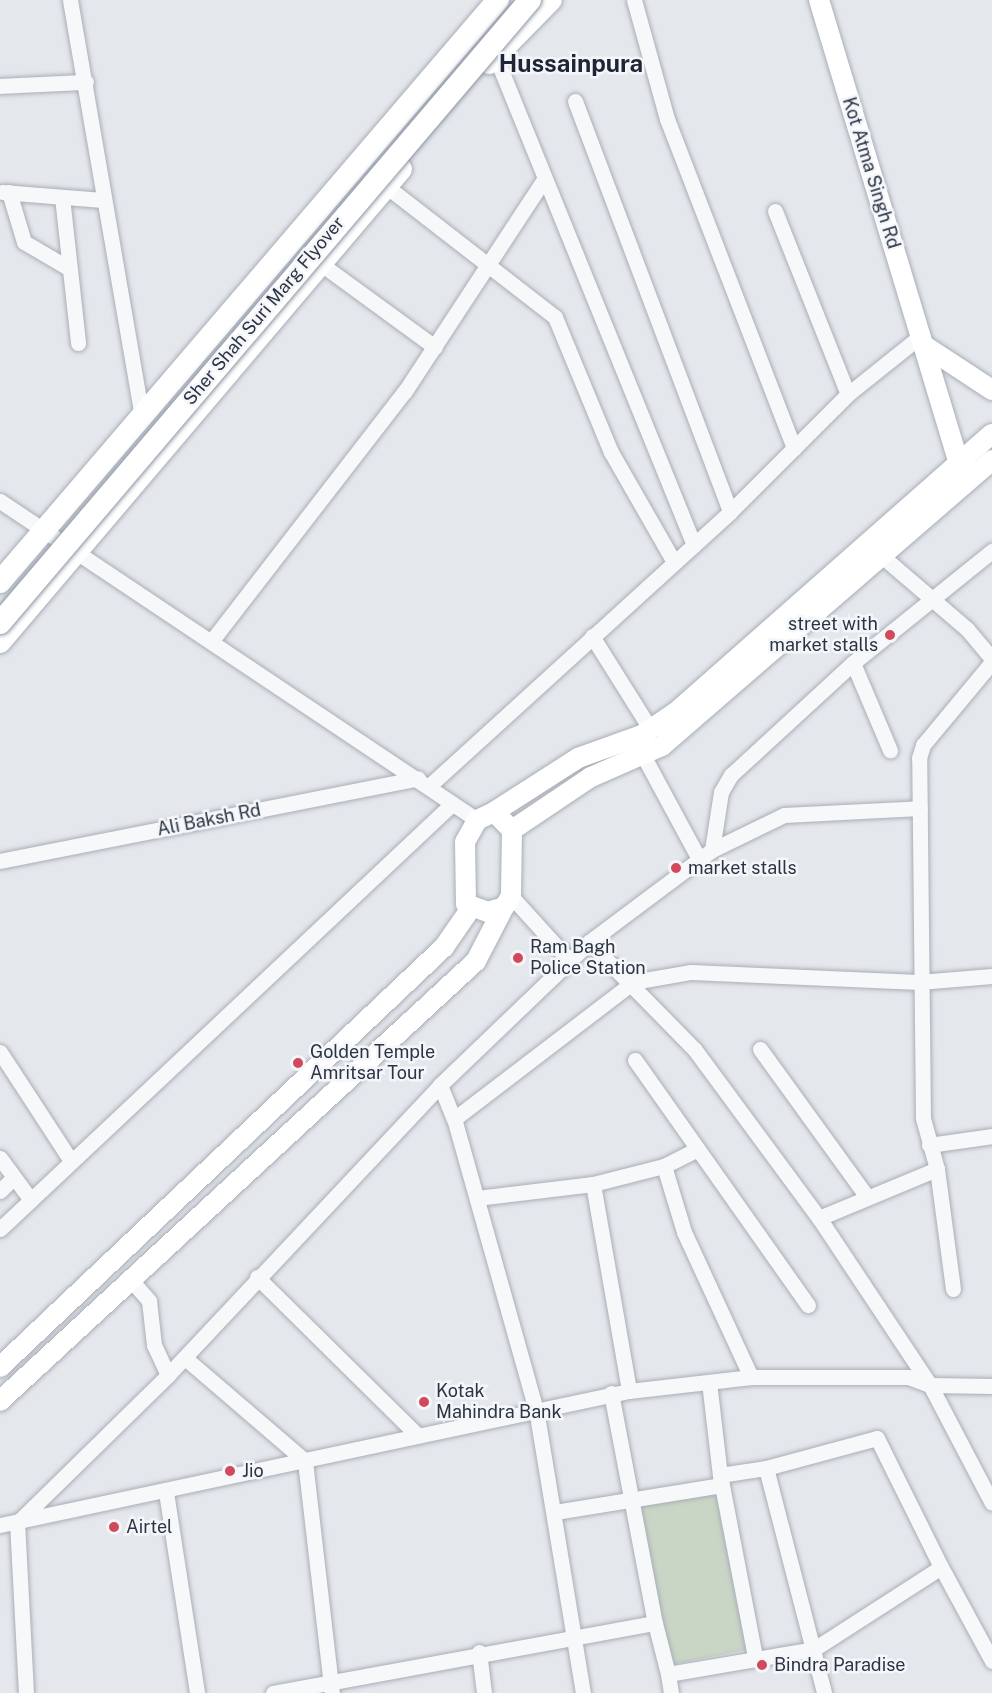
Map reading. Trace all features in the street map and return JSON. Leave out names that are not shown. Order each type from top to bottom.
[{"type":"highway","points":[[0,582],[47,531],[498,0]]},
{"type":"highway","name":"Sher Shah Suri Marg Flyover","points":[[0,600],[513,0]]},
{"type":"highway","name":"Sher Shah Suri Marg Flyover","points":[[0,623],[530,0]]},
{"type":"highway","points":[[0,642],[81,552],[495,55],[551,0]]},
{"type":"main road","name":"Kot Atma Singh Rd","points":[[819,0],[924,341],[964,480]]},
{"type":"main road","points":[[924,341],[992,390]]},
{"type":"main road","points":[[512,830],[642,741],[957,460],[992,434]]},
{"type":"main road","points":[[508,901],[488,912],[471,908],[463,893],[465,842],[486,816],[578,758],[642,741],[709,709],[883,557],[964,480],[992,460]]},
{"type":"main road","points":[[486,816],[512,830]]},
{"type":"main road","points":[[0,1401],[476,961],[508,901],[512,830]]},
{"type":"main road","points":[[0,1366],[444,947],[471,908]]},
{"type":"street","points":[[70,0],[86,82],[103,200],[142,419]]},
{"type":"street","points":[[634,0],[668,119],[794,448]]},
{"type":"street","points":[[495,55],[543,181],[694,545]]},
{"type":"street","points":[[0,86],[86,82]]},
{"type":"street","points":[[574,101],[730,512]]},
{"type":"street","points":[[213,639],[435,347],[543,181]]},
{"type":"street","points":[[386,186],[487,264],[564,329],[612,453],[674,562]]},
{"type":"street","points":[[70,269],[24,242],[4,192],[103,200]]},
{"type":"street","points":[[62,197],[78,343]]},
{"type":"street","points":[[775,211],[848,394]]},
{"type":"street","points":[[321,264],[435,347]]},
{"type":"street","points":[[423,782],[694,545],[848,394],[924,341]]},
{"type":"street","points":[[0,501],[213,639],[452,804],[486,816]]},
{"type":"street","points":[[705,854],[721,792],[731,775],[853,663],[992,551]]},
{"type":"street","points":[[883,557],[932,598],[992,660],[921,748],[919,982],[923,1118],[937,1168],[953,1289]]},
{"type":"street","points":[[592,636],[642,741],[705,854]]},
{"type":"street","points":[[853,663],[890,750]]},
{"type":"street","name":"Ali Baksh Rd","points":[[0,861],[423,782]]},
{"type":"street","points":[[0,1229],[452,804]]},
{"type":"street","points":[[26,1693],[17,1523],[185,1358],[257,1277],[440,1085],[568,959],[705,854],[797,811],[920,808]]},
{"type":"street","points":[[508,901],[568,959]]},
{"type":"street","points":[[589,942],[633,982],[695,1050],[819,1218],[930,1385],[992,1503]]},
{"type":"street","points":[[454,1119],[633,982],[691,972],[919,982],[992,976]]},
{"type":"street","points":[[760,1049],[867,1197]]},
{"type":"street","points":[[0,1052],[71,1161]]},
{"type":"street","points":[[635,1060],[808,1305]]},
{"type":"street","points":[[440,1085],[454,1119],[536,1410],[555,1512],[583,1693]]},
{"type":"street","points":[[930,1145],[992,1136]]},
{"type":"street","points":[[477,1198],[592,1184],[664,1166],[697,1149]]},
{"type":"street","points":[[0,1158],[31,1200]]},
{"type":"street","points":[[664,1166],[684,1232],[751,1377]]},
{"type":"street","points":[[819,1218],[937,1168]]},
{"type":"street","points":[[0,1191],[13,1178]]},
{"type":"street","points":[[592,1184],[629,1390]]},
{"type":"street","points":[[257,1277],[416,1434]]},
{"type":"street","points":[[131,1280],[149,1301],[154,1345],[168,1375]]},
{"type":"street","points":[[185,1358],[305,1461],[332,1688]]},
{"type":"street","points":[[0,1526],[166,1492],[416,1434],[629,1390],[751,1377],[908,1377],[930,1385],[992,1386]]},
{"type":"street","points":[[709,1382],[721,1480],[755,1657]]},
{"type":"street","points":[[611,1393],[655,1623],[671,1693]]},
{"type":"street","points":[[555,1512],[633,1500],[721,1480],[877,1438],[941,1567],[992,1662]]},
{"type":"street","points":[[766,1468],[824,1693]]},
{"type":"street","points":[[166,1492],[197,1693]]},
{"type":"street","points":[[668,1674],[755,1657],[814,1649],[941,1567]]},
{"type":"street","points":[[273,1693],[332,1688],[479,1652],[655,1623]]},
{"type":"street","points":[[479,1652],[484,1693]]},
{"type":"green space","points":[[720,1489],[751,1649],[671,1665],[640,1505]]},
{"type":"place","name":"street with market stalls","points":[[890,635]]},
{"type":"place","name":"market stalls","points":[[676,868]]},
{"type":"place","name":"Ram Bagh Police Station","points":[[518,958]]},
{"type":"place","name":"Golden Temple Amritsar Tour","points":[[298,1063]]},
{"type":"place","name":"Kotak Mahindra Bank","points":[[424,1402]]},
{"type":"place","name":"Jio","points":[[230,1471]]},
{"type":"place","name":"Airtel","points":[[114,1527]]},
{"type":"place","name":"Bindra Paradise","points":[[762,1665]]},
{"type":"district","name":"Hussainpura","points":[[571,64]]}]
